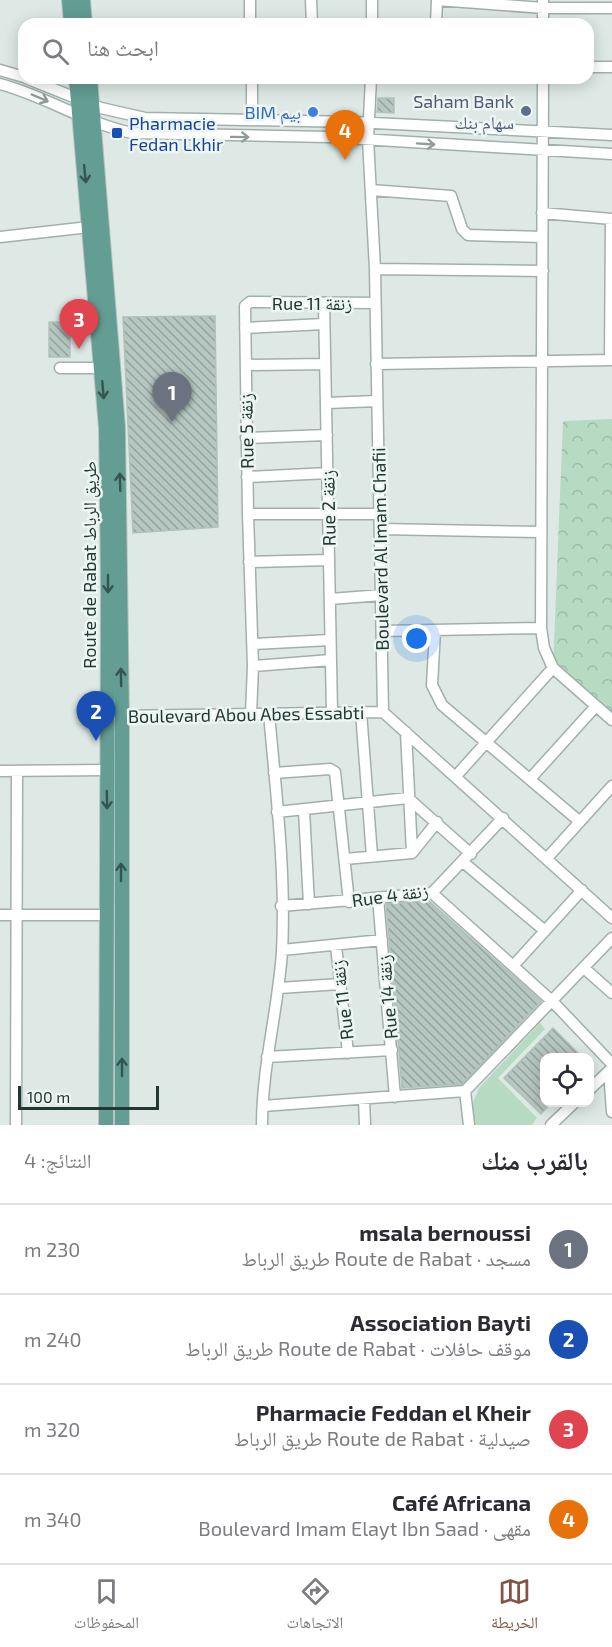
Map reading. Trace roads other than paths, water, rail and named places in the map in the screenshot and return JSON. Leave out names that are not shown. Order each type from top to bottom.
[{"type":"main road","points":[[69,0],[70,18]]},
{"type":"main road","points":[[83,0],[84,18]]},
{"type":"main road","name":"Route de Rabat طريق الرباط","points":[[77,84],[106,438],[115,716],[122,1125]]},
{"type":"main road","name":"Route de Rabat طريق الرباط","points":[[90,84],[118,427],[115,716],[106,770],[106,1125]]},
{"type":"street","points":[[250,0],[250,18]]},
{"type":"street","points":[[311,0],[312,18]]},
{"type":"street","points":[[372,0],[372,18]]},
{"type":"street","points":[[436,18],[437,0],[612,8]]},
{"type":"street","points":[[594,67],[612,67]]},
{"type":"street","points":[[0,70],[18,76]]},
{"type":"street","points":[[0,84],[19,89],[107,128],[145,134],[368,139],[612,154]]},
{"type":"street","points":[[40,84],[92,105],[145,118],[369,123],[612,135]]},
{"type":"street","points":[[252,84],[252,119]]},
{"type":"street","name":"Boulevard Al Imam Chafii","points":[[371,84],[368,139],[375,269],[383,712]]},
{"type":"street","points":[[543,84],[541,628],[544,648],[553,668],[612,720]]},
{"type":"street","points":[[371,190],[451,196],[462,229],[468,235],[542,237]]},
{"type":"street","points":[[376,364],[611,360],[612,219],[542,213]]},
{"type":"street","points":[[0,237],[89,226]]},
{"type":"street","points":[[375,269],[543,271]]},
{"type":"street","name":"Rue 11 زنقة","points":[[250,302],[375,303]]},
{"type":"street","name":"Rue 5 زنقة","points":[[250,302],[245,306],[245,328],[249,562],[253,644],[251,714]]},
{"type":"street","name":"Rue 2 زنقة","points":[[324,303],[332,713]]},
{"type":"street","points":[[245,328],[324,324]]},
{"type":"street","points":[[246,365],[325,364]]},
{"type":"street","points":[[60,368],[101,368]]},
{"type":"street","points":[[327,403],[377,401]]},
{"type":"street","points":[[246,438],[327,435]]},
{"type":"street","points":[[247,477],[328,473]]},
{"type":"street","points":[[248,514],[380,514]]},
{"type":"street","points":[[380,529],[541,532]]},
{"type":"street","points":[[249,562],[329,560]]},
{"type":"street","points":[[330,599],[382,595]]},
{"type":"street","points":[[382,632],[541,628]]},
{"type":"street","points":[[435,631],[432,685],[442,705],[579,821]]},
{"type":"street","points":[[253,644],[330,640]]},
{"type":"street","points":[[253,666],[331,660]]},
{"type":"street","points":[[456,776],[553,668]]},
{"type":"street","points":[[530,779],[596,706]]},
{"type":"street","points":[[361,712],[366,802],[372,856]]},
{"type":"street","points":[[383,712],[548,857],[612,918]]},
{"type":"street","name":"Boulevard Abou Abes Essabti","points":[[115,716],[383,712]]},
{"type":"street","points":[[262,1125],[267,1057],[279,988],[282,950],[278,812],[269,714]]},
{"type":"street","points":[[406,732],[412,853]]},
{"type":"street","points":[[274,773],[330,769],[335,772],[349,902]]},
{"type":"street","points":[[0,771],[106,770]]},
{"type":"street","points":[[16,1125],[17,771]]},
{"type":"street","points":[[548,857],[612,786]]},
{"type":"street","points":[[278,812],[408,798],[437,822],[467,858],[544,931]]},
{"type":"street","points":[[304,810],[309,904]]},
{"type":"street","name":"Rue 4 زنقة","points":[[281,906],[349,902],[432,892],[503,818]]},
{"type":"street","points":[[345,859],[412,853],[437,822]]},
{"type":"street","points":[[513,966],[582,890]]},
{"type":"street","points":[[432,892],[553,1002],[611,1067],[612,1112]]},
{"type":"street","name":"Rue 14 زنقة","points":[[378,898],[395,1097]]},
{"type":"street","points":[[0,915],[107,915]]},
{"type":"street","points":[[263,1106],[465,1090],[553,1002],[612,938]]},
{"type":"street","points":[[282,950],[382,940]]},
{"type":"street","name":"Rue 11 زنقة","points":[[336,946],[348,1053]]},
{"type":"street","points":[[584,968],[612,993]]},
{"type":"street","points":[[279,988],[340,984]]},
{"type":"street","points":[[267,1057],[392,1050]]},
{"type":"street","points":[[594,1085],[611,1067]]},
{"type":"street","points":[[465,1090],[469,1125]]},
{"type":"street","points":[[364,1099],[365,1125]]},
{"type":"street","points":[[556,1123],[570,1107]]},
{"type":"place","name":"Saham Bank سهام بنك","points":[[526,111]]},
{"type":"place","name":"BIM بيم","points":[[313,112]]},
{"type":"place","name":"Pharmacie Fedan Lkhir","points":[[117,133]]},
{"type":"place","name":"Café Africana","points":[[345,160]]},
{"type":"place","name":"Pharmacie Feddan el Kheir","points":[[79,349]]},
{"type":"place","name":"msala bernoussi","points":[[172,422]]},
{"type":"place","name":"Association Bayti","points":[[96,741]]}]
